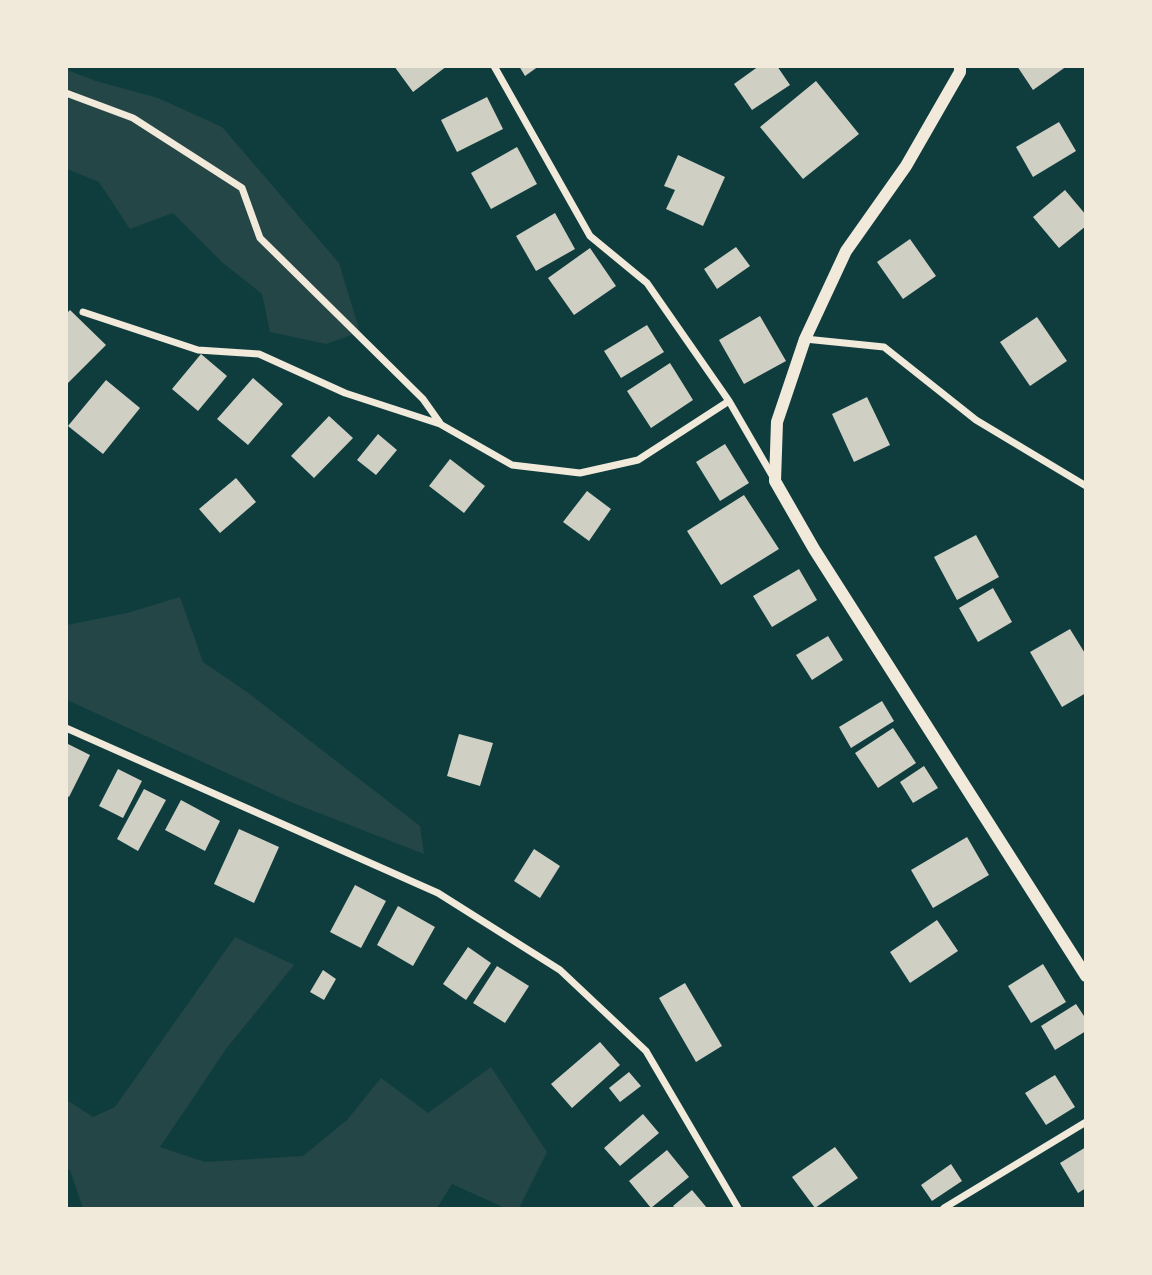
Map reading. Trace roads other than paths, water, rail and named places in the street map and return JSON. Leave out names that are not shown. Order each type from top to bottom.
[{"type":"street","points":[[494,66],[590,236],[647,282],[729,401],[814,549],[1086,976]]},
{"type":"street","points":[[775,481],[777,422],[805,339],[846,251],[906,166],[960,72],[960,66]]},
{"type":"street","points":[[66,93],[133,118],[242,188],[260,238],[423,399],[440,424]]},
{"type":"street","points":[[83,312],[198,350],[259,354],[345,393],[440,424],[512,465],[580,472],[638,460],[729,401]]},
{"type":"street","points":[[805,339],[884,347],[976,420],[1086,486]]},
{"type":"street","points":[[66,728],[438,893],[560,970],[646,1051],[738,1209]]},
{"type":"street","points":[[944,1209],[1086,1122]]}]
